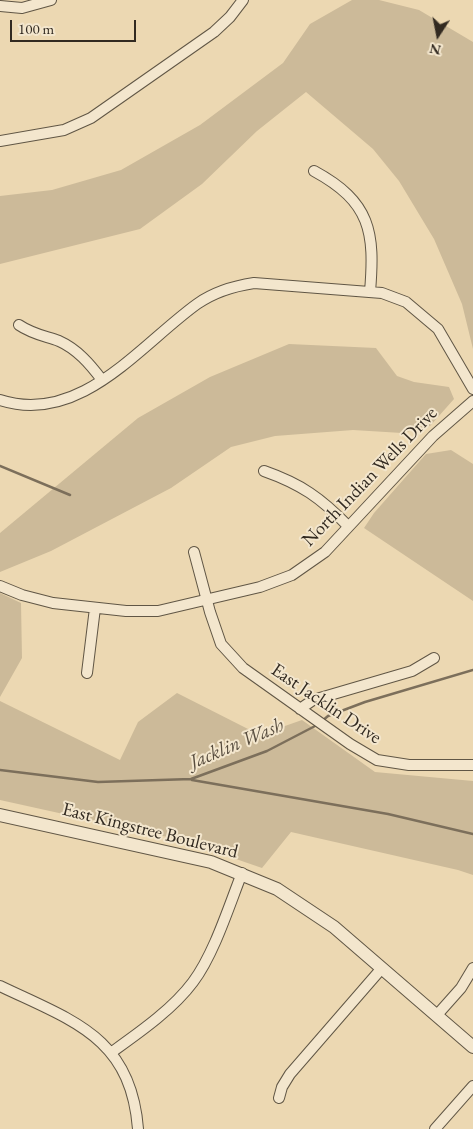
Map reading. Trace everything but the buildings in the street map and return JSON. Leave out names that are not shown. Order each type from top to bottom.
[{"type":"street","points":[[0,6],[22,8],[51,0]]},
{"type":"street","points":[[0,141],[64,130],[91,118],[214,32],[230,18],[243,0]]},
{"type":"street","points":[[314,171],[338,186],[365,219],[372,244],[370,292]]},
{"type":"street","points":[[0,400],[24,405],[50,404],[76,396],[102,380],[198,303],[235,286],[269,283],[370,292],[395,297],[429,319],[441,334],[473,390]]},
{"type":"street","points":[[19,324],[28,331],[59,342],[74,350],[84,358],[102,380]]},
{"type":"street","name":"North Indian Wells Drive","points":[[0,586],[37,600],[126,611],[158,611],[260,587],[292,575],[325,552],[433,436],[473,402]]},
{"type":"street","points":[[264,471],[303,487],[315,495],[348,526]]},
{"type":"street","name":"East Jacklin Drive","points":[[194,552],[206,599],[221,644],[243,668],[363,753],[377,760],[409,765],[473,765]]},
{"type":"street","points":[[87,673],[95,608]]},
{"type":"street","points":[[300,709],[312,700],[412,671],[434,658]]},
{"type":"street","name":"East Kingstree Boulevard","points":[[0,815],[176,853],[242,873],[277,889],[315,913],[473,1047]]},
{"type":"street","points":[[112,1052],[176,1001],[194,982],[207,957],[242,873]]},
{"type":"street","points":[[279,1098],[282,1087],[290,1074],[382,968]]},
{"type":"street","points":[[437,1015],[461,988],[473,968]]},
{"type":"street","points":[[0,986],[82,1026],[112,1052],[132,1092],[138,1129]]},
{"type":"street","points":[[435,1129],[473,1086]]},
{"type":"shaded area","points":[[352,0],[379,0],[419,10],[473,42],[473,349],[462,304],[434,239],[399,181],[373,149],[306,92],[257,131],[202,184],[140,229],[0,264],[0,196],[52,190],[121,170],[200,125],[283,63],[310,24]]},
{"type":"shaded area","points":[[289,344],[376,348],[397,376],[414,382],[449,387],[454,399],[430,426],[402,433],[353,430],[275,436],[231,447],[171,488],[51,551],[0,572],[0,533],[138,418],[210,377]]},
{"type":"shaded area","points":[[451,450],[473,464],[473,601],[364,528],[374,513],[426,454]]},
{"type":"shaded area","points":[[0,593],[21,603],[22,658],[0,697]]},
{"type":"shaded area","points":[[177,693],[250,730],[265,733],[302,720],[375,772],[473,781],[473,875],[291,832],[262,868],[181,840],[0,800],[0,701],[120,760],[138,722]]},
{"type":"waterway","points":[[0,466],[70,495]]},
{"type":"waterway","name":"Jacklin Wash","points":[[321,722],[328,716],[365,702],[473,670]]},
{"type":"waterway","name":"Jacklin Wash","points":[[0,770],[98,782],[191,779],[267,751],[317,725]]},
{"type":"waterway","points":[[192,780],[388,814],[473,834]]}]
